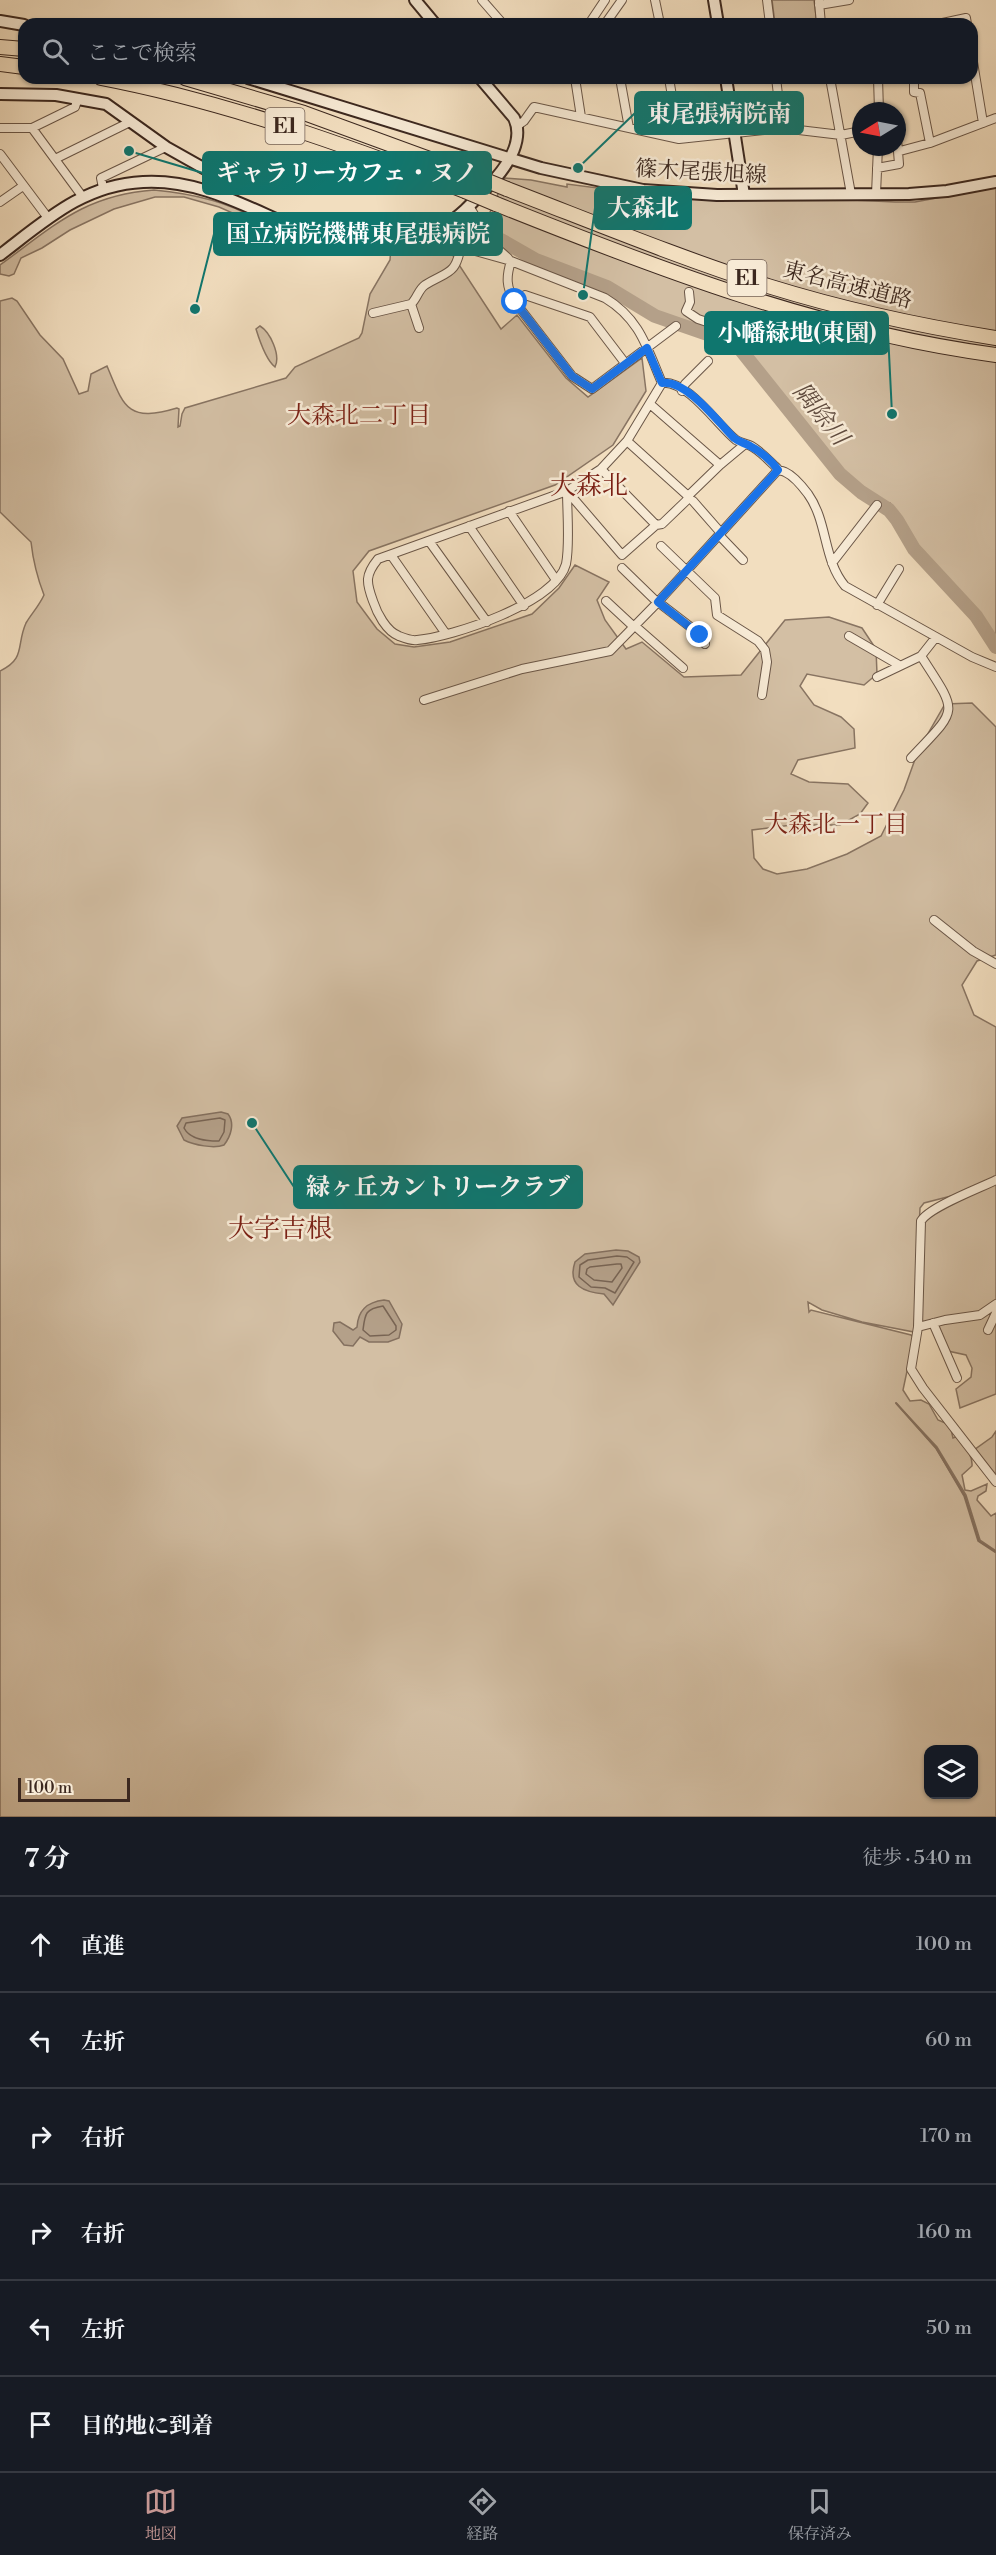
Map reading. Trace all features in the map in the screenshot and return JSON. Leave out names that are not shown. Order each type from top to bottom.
[{"type":"highway","points":[[0,47],[18,48]]},
{"type":"highway","points":[[0,64],[18,66]]},
{"type":"highway","name":"東名高速道路","points":[[128,84],[259,117],[392,163],[648,264],[745,297],[866,330],[934,345],[996,355]]},
{"type":"highway","name":"東名高速道路","points":[[205,84],[304,113],[468,173],[661,248],[770,286],[879,315],[996,338]]},
{"type":"main road","points":[[415,0],[430,18]]},
{"type":"main road","points":[[714,0],[717,18]]},
{"type":"main road","points":[[0,21],[18,24]]},
{"type":"main road","name":"篠木尾張旭線","points":[[267,84],[510,159],[574,177],[643,190],[683,194],[744,195],[922,194],[996,182]]},
{"type":"main road","points":[[0,255],[48,218],[82,196],[103,188],[127,183],[165,182],[211,191],[287,224],[332,236],[390,239],[431,231],[456,218],[470,206],[510,159],[517,138],[517,126],[485,84]]},
{"type":"main road","points":[[727,84],[744,195]]},
{"type":"main road","points":[[0,94],[56,95],[105,104],[166,147],[214,174],[216,183],[211,191]]},
{"type":"street","points":[[483,0],[498,18]]},
{"type":"street","points":[[594,18],[605,0]]},
{"type":"street","points":[[609,18],[622,0]]},
{"type":"street","points":[[655,0],[659,18]]},
{"type":"street","points":[[767,0],[769,18]]},
{"type":"street","points":[[820,18],[819,2],[849,0]]},
{"type":"street","points":[[611,14],[611,18]]},
{"type":"street","points":[[576,84],[581,117]]},
{"type":"street","points":[[621,84],[629,128]]},
{"type":"street","points":[[670,84],[679,139]]},
{"type":"street","points":[[777,84],[782,129]]},
{"type":"street","points":[[831,84],[850,194]]},
{"type":"street","points":[[878,84],[879,102]]},
{"type":"street","points":[[914,84],[914,92],[920,93],[930,143]]},
{"type":"street","points":[[977,84],[983,123]]},
{"type":"street","points":[[0,128],[32,128],[75,107],[78,98]]},
{"type":"street","points":[[517,126],[524,121],[534,107],[679,139],[782,129],[841,135],[852,133]]},
{"type":"street","points":[[906,149],[930,143],[996,118]]},
{"type":"street","points":[[55,159],[130,122]]},
{"type":"street","points":[[32,128],[82,196]]},
{"type":"street","points":[[103,188],[101,178],[166,147]]},
{"type":"street","points":[[0,154],[48,218]]},
{"type":"street","points":[[876,194],[878,156]]},
{"type":"street","points":[[877,168],[899,164],[900,156]]},
{"type":"street","points":[[0,202],[23,186]]},
{"type":"street","points":[[470,206],[492,244],[511,261]]},
{"type":"street","points":[[332,236],[332,227],[340,224],[418,220],[425,222],[440,241],[461,245],[511,261],[605,298],[619,307],[639,329],[662,383]]},
{"type":"street","points":[[373,313],[411,304],[424,285],[443,278],[456,264],[461,245]]},
{"type":"street","points":[[511,261],[506,279],[509,292],[515,302],[572,376],[592,389],[676,326]]},
{"type":"street","points":[[689,292],[690,302],[686,311],[698,319],[737,332]]},
{"type":"street","points":[[515,302],[525,295],[590,317],[625,363]]},
{"type":"street","points":[[411,304],[419,328]]},
{"type":"street","points":[[682,390],[685,384],[708,362]]},
{"type":"street","points":[[662,383],[668,383],[695,398],[735,439],[748,445],[778,470],[792,478],[809,495],[821,520],[831,563],[836,575],[845,586],[996,668]]},
{"type":"street","points":[[567,491],[566,565],[556,580],[524,606],[487,621],[414,641],[389,630],[376,610],[367,581],[368,570],[378,559],[567,491],[601,469],[627,441],[662,383]]},
{"type":"street","points":[[650,404],[720,465]]},
{"type":"street","points":[[627,441],[690,499],[743,560]]},
{"type":"street","points":[[567,491],[622,555],[690,499],[720,465],[744,445]]},
{"type":"street","points":[[601,469],[656,525]]},
{"type":"street","points":[[424,700],[522,669],[610,651],[658,602],[778,470]]},
{"type":"street","points":[[831,563],[877,505]]},
{"type":"street","points":[[509,512],[556,580]]},
{"type":"street","points":[[469,526],[524,606]]},
{"type":"street","points":[[429,541],[487,621]]},
{"type":"street","points":[[661,546],[715,598],[717,615],[762,645],[767,662],[762,694]]},
{"type":"street","points":[[391,555],[446,634]]},
{"type":"street","points":[[622,568],[658,602],[697,632],[705,644]]},
{"type":"street","points":[[877,605],[899,569]]},
{"type":"street","points":[[606,601],[683,668]]},
{"type":"street","points":[[849,636],[899,665]]},
{"type":"street","points":[[877,677],[921,656],[936,637]]},
{"type":"street","points":[[911,758],[943,724],[950,706],[947,696],[921,656]]},
{"type":"street","points":[[934,921],[973,951],[996,964]]},
{"type":"street","points":[[996,1180],[943,1205],[924,1216],[921,1221],[918,1327],[911,1369],[923,1388],[996,1482]]},
{"type":"street","points":[[918,1327],[980,1315],[996,1304]]},
{"type":"street","points":[[988,1330],[996,1313]]},
{"type":"street","points":[[933,1323],[957,1378]]},
{"type":"shaded area","points":[[772,0],[814,0],[816,18],[774,18]]},
{"type":"shaded area","points":[[505,178],[675,198],[716,199],[787,197],[915,202],[996,187],[996,649],[979,620],[913,544],[890,503],[876,502],[862,497],[839,477],[728,337],[644,307],[601,282],[536,257],[492,236],[484,226]]},
{"type":"shaded area","points":[[154,190],[179,193],[231,207],[260,222],[275,237],[306,238],[350,247],[377,247],[377,250],[362,252],[315,244],[311,246],[273,246],[261,238],[244,218],[219,207],[184,197],[155,197],[114,209],[70,230],[21,258],[14,274],[9,276],[0,274],[0,265],[71,215],[108,198]]},
{"type":"shaded area","points":[[424,242],[450,251],[501,329],[517,315],[566,378],[588,397],[642,358],[646,391],[613,445],[555,485],[369,551],[353,571],[357,602],[377,629],[395,644],[414,647],[450,642],[532,614],[559,588],[575,565],[609,582],[597,600],[605,620],[626,649],[642,642],[684,677],[741,675],[785,620],[829,617],[862,628],[876,649],[877,674],[864,685],[807,674],[800,686],[814,705],[841,717],[854,729],[855,748],[798,760],[791,774],[809,782],[848,784],[868,803],[860,814],[840,825],[792,825],[752,830],[754,858],[763,869],[777,874],[807,869],[847,854],[881,836],[904,790],[918,751],[945,704],[972,703],[996,727],[996,955],[977,961],[962,985],[974,1015],[996,1027],[996,1179],[959,1194],[924,1203],[920,1208],[914,1332],[862,1322],[822,1310],[808,1302],[809,1312],[811,1310],[911,1335],[914,1338],[903,1390],[910,1401],[921,1400],[929,1404],[938,1420],[950,1425],[953,1438],[958,1436],[965,1447],[971,1458],[972,1466],[962,1475],[965,1490],[971,1491],[987,1484],[986,1491],[978,1496],[977,1500],[991,1516],[996,1513],[996,1551],[980,1540],[966,1495],[937,1447],[896,1403],[936,1448],[964,1496],[978,1541],[996,1553],[996,1817],[0,1817],[0,671],[14,662],[26,623],[44,595],[31,542],[0,512],[0,301],[12,298],[17,301],[40,335],[63,359],[79,394],[88,391],[91,374],[107,366],[118,392],[130,408],[147,414],[177,408],[179,409],[178,427],[185,408],[286,378],[295,367],[359,338],[370,294],[390,260],[391,246]]},
{"type":"shaded area","points":[[260,326],[274,344],[277,356],[275,367],[266,355],[259,339],[256,329]]},
{"type":"shaded area","points":[[996,1182],[996,1300],[983,1311],[920,1323],[923,1222],[925,1218]]},
{"type":"shaded area","points":[[996,1306],[996,1394],[960,1408],[956,1389],[971,1377],[972,1368],[966,1355],[948,1351],[938,1324]]},
{"type":"shaded area","points":[[996,1431],[996,1478],[974,1450],[992,1437]]},
{"type":"water","points":[[221,1112],[228,1114],[232,1125],[229,1138],[224,1145],[204,1146],[184,1140],[177,1126],[182,1118]]},
{"type":"water","points":[[616,1250],[628,1251],[639,1257],[640,1262],[613,1305],[604,1294],[590,1292],[579,1286],[573,1277],[573,1270],[575,1262],[585,1254]]},
{"type":"water","points":[[384,1300],[389,1301],[402,1324],[399,1338],[388,1342],[369,1342],[360,1337],[353,1346],[344,1345],[333,1331],[334,1323],[340,1322],[353,1330],[357,1327],[359,1316],[364,1308]]},
{"type":"waterway","name":"隅除川","points":[[501,240],[536,260],[607,287],[655,316],[736,344],[840,474],[861,492],[889,510],[914,549],[976,616],[996,647]]},
{"type":"waterway","points":[[896,1403],[936,1448],[965,1496],[979,1541],[996,1552]]},
{"type":"tunnel","points":[[877,345],[908,308]]},
{"type":"place","name":"ギャラリーカフェ・ヌノ","points":[[129,151]]},
{"type":"place","name":"東尾張病院南","points":[[578,168]]},
{"type":"place","name":"大森北","points":[[583,295]]},
{"type":"place","name":"国立病院機構東尾張病院","points":[[195,309]]},
{"type":"place","name":"小幡緑地(東園)","points":[[892,414]]},
{"type":"place","name":"緑ヶ丘カントリークラブ","points":[[252,1123]]},
{"type":"district","name":"大森北二丁目","points":[[359,415]]},
{"type":"district","name":"大森北","points":[[589,485]]},
{"type":"district","name":"大森北一丁目","points":[[836,824]]},
{"type":"district","name":"大字吉根","points":[[280,1228]]},
{"type":"route","points":[[515,302],[572,376],[592,389],[647,348],[662,383],[668,383],[695,398],[735,439],[748,445],[774,464],[778,470],[658,602],[700,635]]}]
